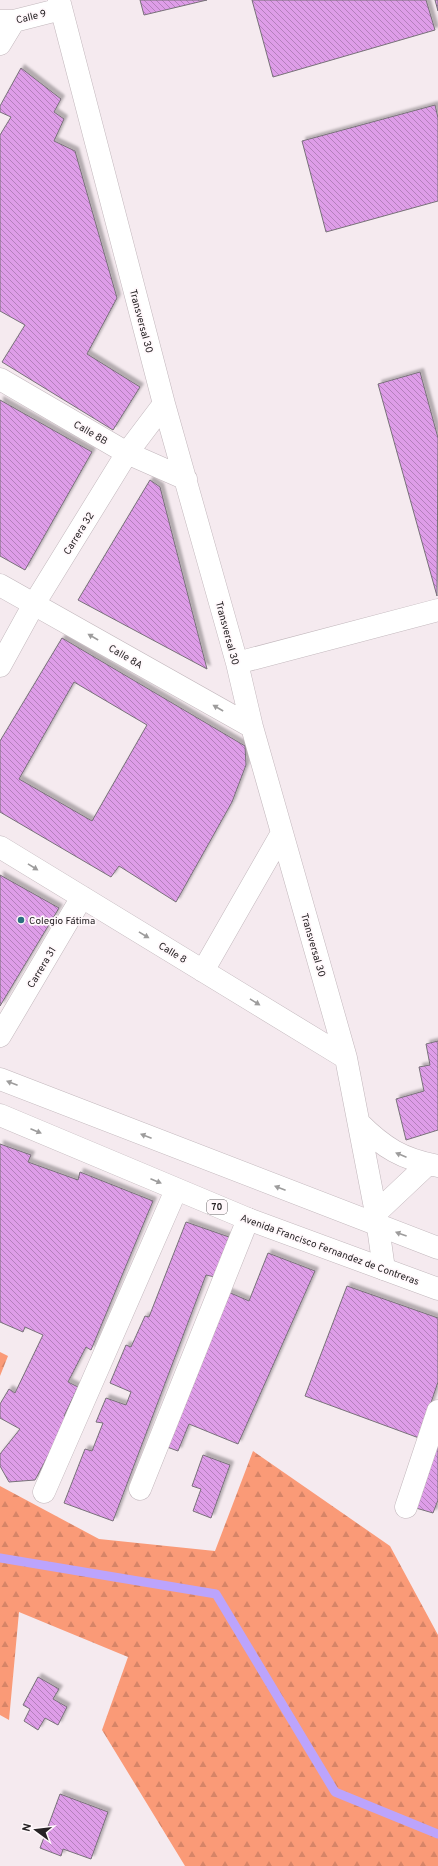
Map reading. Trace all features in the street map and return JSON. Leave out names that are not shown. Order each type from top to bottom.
[{"type":"street","name":"Calle 9","points":[[7,21],[60,4]]},
{"type":"street","name":"Transversal 30","points":[[60,4],[164,404],[237,663],[252,727],[346,1058],[377,1220],[384,1269]]},
{"type":"street","points":[[0,44],[7,21]]},
{"type":"street","name":"Calle 8B","points":[[0,379],[127,453],[186,480]]},
{"type":"street","name":"Carrera 32","points":[[0,666],[34,604],[127,453],[164,404]]},
{"type":"street","name":"Calle 8A","points":[[0,584],[252,727]]},
{"type":"street","points":[[237,663],[438,610]]},
{"type":"street","points":[[203,971],[282,833]]},
{"type":"street","name":"Calle 8","points":[[0,846],[346,1058]]},
{"type":"street","name":"Carrera 31","points":[[0,1036],[82,897]]},
{"type":"street","points":[[0,1079],[377,1220],[438,1248]]},
{"type":"street","name":"Avenida Francisco Fernandez de Contreras","points":[[0,1115],[248,1219],[438,1289]]},
{"type":"street","points":[[359,1123],[375,1140],[399,1155],[433,1165],[377,1220]]},
{"type":"street","points":[[44,1492],[176,1190]]},
{"type":"street","points":[[140,1489],[248,1219]]},
{"type":"street","points":[[406,1507],[438,1411]]},
{"type":"green space","points":[[0,1352],[8,1356],[0,1376]]},
{"type":"green space","points":[[253,1451],[390,1546],[438,1635],[438,1866],[185,1866],[102,1730],[128,1657],[19,1612],[9,1720],[0,1715],[0,1486],[99,1539],[215,1551]]},
{"type":"building","points":[[140,0],[207,0],[144,15]]},
{"type":"building","points":[[252,0],[426,0],[435,30],[273,77]]},
{"type":"building","points":[[435,0],[438,0],[438,11]]},
{"type":"building","points":[[21,68],[61,99],[54,112],[64,119],[54,141],[75,151],[117,298],[87,354],[140,387],[113,430],[2,362],[25,325],[0,311],[0,135],[11,117],[0,112],[0,106]]},
{"type":"building","points":[[435,105],[438,118],[438,201],[326,232],[302,141]]},
{"type":"building","points":[[420,372],[438,438],[437,596],[378,384]]},
{"type":"building","points":[[0,400],[92,452],[25,570],[0,556]]},
{"type":"building","points":[[150,480],[160,487],[207,669],[78,600]]},
{"type":"building","points":[[62,638],[245,746],[246,765],[232,802],[176,902],[119,866],[111,877],[0,812],[0,741]],"holes":[[[74,682],[147,725],[92,821],[19,779]]]},
{"type":"building","points":[[0,875],[59,908],[0,1006]]},
{"type":"building","points":[[438,1041],[438,1130],[406,1140],[396,1099],[424,1091],[419,1067],[430,1065],[426,1044]]},
{"type":"building","points":[[0,1144],[31,1155],[28,1162],[78,1180],[80,1172],[153,1201],[91,1350],[86,1347],[68,1382],[78,1387],[64,1416],[69,1417],[35,1480],[9,1482],[0,1466],[0,1454],[20,1429],[0,1418],[0,1404],[9,1389],[15,1393],[43,1335],[25,1327],[23,1332],[0,1322]]},
{"type":"building","points":[[186,1222],[229,1237],[215,1277],[206,1275],[113,1521],[64,1503],[85,1449],[92,1451],[103,1423],[96,1422],[106,1398],[126,1405],[131,1392],[110,1383],[126,1345],[131,1347],[145,1316],[149,1317]]},
{"type":"building","points":[[268,1253],[315,1271],[238,1444],[189,1424],[178,1451],[167,1447],[226,1291],[249,1301]]},
{"type":"building","points":[[347,1286],[438,1318],[438,1382],[419,1438],[305,1396]]},
{"type":"building","points":[[438,1444],[438,1500],[433,1513],[416,1508]]},
{"type":"building","points":[[203,1455],[230,1465],[211,1518],[193,1511],[201,1489],[192,1486]]},
{"type":"building","points":[[38,1677],[59,1689],[53,1699],[67,1707],[58,1725],[45,1718],[38,1730],[24,1721],[30,1709],[23,1705]]},
{"type":"building","points":[[60,1794],[108,1812],[91,1859],[63,1849],[61,1856],[40,1848]]},
{"type":"waterway","points":[[0,1558],[216,1594],[335,1792],[438,1834]]},
{"type":"place","name":"Colegio Fátima","points":[[21,920]]}]
